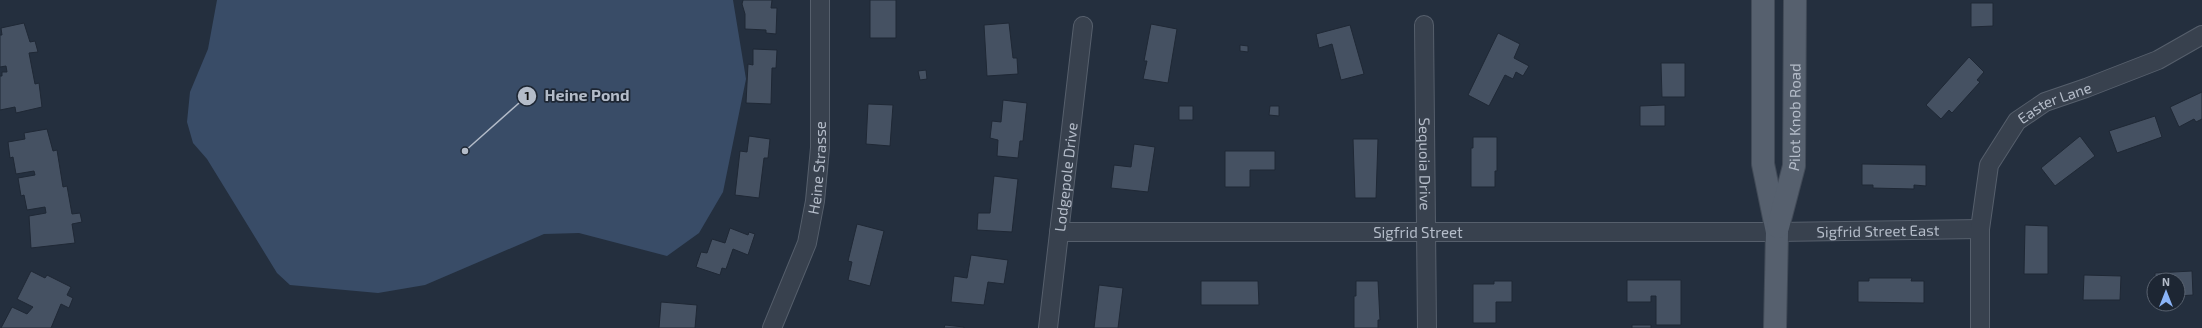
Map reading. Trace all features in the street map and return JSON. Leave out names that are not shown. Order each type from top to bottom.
[{"type":"main road","name":"Pilot Knob Road","points":[[1763,0],[1763,164],[1777,232],[1776,328]]},
{"type":"main road","name":"Pilot Knob Road","points":[[1777,232],[1794,166],[1796,0]]},
{"type":"street","name":"Heine Strasse","points":[[772,328],[807,243],[815,201],[820,148],[820,0]]},
{"type":"street","name":"Sequoia Drive","points":[[1424,25],[1427,328]]},
{"type":"street","name":"Lodgepole Drive","points":[[1048,328],[1083,26]]},
{"type":"street","name":"Easter Lane","points":[[1980,328],[1980,229],[1989,165],[2017,121],[2045,102],[2158,60],[2202,35]]},
{"type":"street","name":"Sigfrid Street East","points":[[1777,232],[1980,229]]},
{"type":"street","name":"Sigfrid Street","points":[[1059,232],[1777,232]]},
{"type":"water","points":[[217,0],[733,0],[746,79],[723,192],[699,233],[667,256],[579,233],[544,234],[425,285],[378,293],[290,285],[277,273],[207,159],[193,143],[187,122],[190,92],[208,49]]},
{"type":"building","points":[[743,0],[772,0],[771,8],[777,8],[776,34],[766,33],[766,30],[745,29],[745,14],[742,4]]},
{"type":"building","points":[[870,0],[896,0],[896,38],[870,38]]},
{"type":"building","points":[[1971,3],[1993,3],[1993,26],[1971,27]]},
{"type":"building","points":[[24,23],[30,42],[35,41],[38,52],[29,53],[35,84],[39,83],[42,107],[16,113],[15,107],[0,110],[0,76],[2,76],[2,72],[7,72],[6,66],[0,67],[0,35],[2,35],[1,28]]},
{"type":"building","points":[[1009,23],[1013,58],[1017,58],[1018,74],[987,76],[984,25]]},
{"type":"building","points":[[1151,24],[1177,29],[1168,83],[1143,79],[1147,61],[1144,61]]},
{"type":"building","points":[[1350,25],[1364,74],[1341,80],[1332,44],[1319,48],[1316,34]]},
{"type":"building","points":[[1498,33],[1520,44],[1514,58],[1529,66],[1523,76],[1516,72],[1513,79],[1505,75],[1489,106],[1468,95]]},
{"type":"building","points":[[1240,45],[1248,46],[1248,52],[1240,51]]},
{"type":"building","points":[[753,49],[777,50],[776,68],[772,68],[771,104],[746,103],[748,64],[753,65]]},
{"type":"building","points":[[1969,57],[1984,72],[1977,80],[1980,82],[1952,113],[1949,110],[1941,119],[1926,105]]},
{"type":"building","points":[[1661,63],[1685,63],[1685,97],[1662,97]]},
{"type":"building","points":[[926,70],[927,79],[920,80],[918,71]]},
{"type":"building","points":[[2202,92],[2202,119],[2196,122],[2194,119],[2179,127],[2170,107]]},
{"type":"building","points":[[1003,100],[1027,103],[1023,141],[1020,141],[1018,158],[997,156],[998,140],[990,138],[992,121],[1001,122]]},
{"type":"building","points":[[868,104],[893,105],[890,146],[866,144]]},
{"type":"building","points":[[1665,105],[1665,126],[1640,126],[1640,106]]},
{"type":"building","points":[[1179,106],[1193,106],[1193,120],[1179,120]]},
{"type":"building","points":[[1270,106],[1279,106],[1279,116],[1269,115]]},
{"type":"building","points":[[2155,116],[2162,137],[2117,153],[2109,131]]},
{"type":"building","points":[[47,129],[53,151],[57,150],[63,187],[67,186],[72,214],[80,213],[82,222],[72,224],[75,243],[31,248],[29,216],[46,213],[45,207],[27,210],[24,195],[21,196],[18,178],[35,175],[34,171],[16,174],[13,157],[10,158],[8,142],[25,139],[24,133]]},
{"type":"building","points":[[749,136],[770,139],[768,158],[764,158],[759,198],[735,195],[740,151],[747,152]]},
{"type":"building","points":[[2080,136],[2095,156],[2055,186],[2041,168]]},
{"type":"building","points":[[1473,137],[1497,137],[1497,171],[1495,171],[1495,187],[1471,187],[1471,148],[1473,148]]},
{"type":"building","points":[[1353,139],[1378,139],[1376,198],[1355,198]]},
{"type":"building","points":[[1134,144],[1155,147],[1148,192],[1111,188],[1114,165],[1131,167]]},
{"type":"building","points":[[1225,151],[1275,151],[1275,170],[1250,170],[1250,187],[1225,187]]},
{"type":"building","points":[[1862,164],[1926,165],[1926,186],[1914,185],[1914,189],[1873,188],[1873,185],[1862,185]]},
{"type":"building","points":[[994,176],[1018,179],[1012,232],[977,230],[978,213],[990,213]]},
{"type":"building","points":[[857,224],[884,231],[870,286],[848,280],[852,262],[848,261]]},
{"type":"building","points":[[2025,225],[2048,226],[2048,274],[2024,274]]},
{"type":"building","points":[[730,228],[748,235],[749,232],[755,234],[748,255],[733,249],[726,269],[722,268],[720,275],[696,267],[701,252],[707,253],[712,239],[725,243]]},
{"type":"building","points":[[971,255],[1008,260],[1004,284],[988,282],[984,305],[951,302],[954,276],[967,278]]},
{"type":"building","points":[[31,271],[45,278],[47,275],[71,287],[67,295],[73,298],[69,308],[61,304],[51,328],[1,328],[12,307],[27,314],[33,307],[17,299]]},
{"type":"building","points":[[2192,271],[2193,295],[2186,295],[2186,272],[2174,272]]},
{"type":"building","points":[[2084,275],[2121,276],[2120,300],[2083,300]]},
{"type":"building","points":[[1869,278],[1912,278],[1911,281],[1924,281],[1924,303],[1858,302],[1858,281],[1869,281]]},
{"type":"building","points":[[1627,280],[1681,280],[1681,325],[1656,325],[1656,296],[1651,296],[1651,302],[1627,302]]},
{"type":"building","points":[[1201,281],[1258,281],[1259,305],[1201,305]]},
{"type":"building","points":[[1356,281],[1378,281],[1380,320],[1378,320],[1378,328],[1354,328],[1354,296],[1356,296]]},
{"type":"building","points":[[1494,281],[1512,281],[1512,302],[1496,302],[1496,323],[1473,323],[1473,284],[1494,284]]},
{"type":"building","points":[[1099,285],[1123,288],[1118,328],[1094,328]]},
{"type":"building","points":[[661,302],[697,305],[695,328],[659,328]]},
{"type":"building","points":[[945,325],[964,327],[964,328],[944,328]]},
{"type":"building","points":[[1632,325],[1651,325],[1651,328],[1632,328]]},
{"type":"place","name":"Heine Pond","points":[[465,151]]}]
